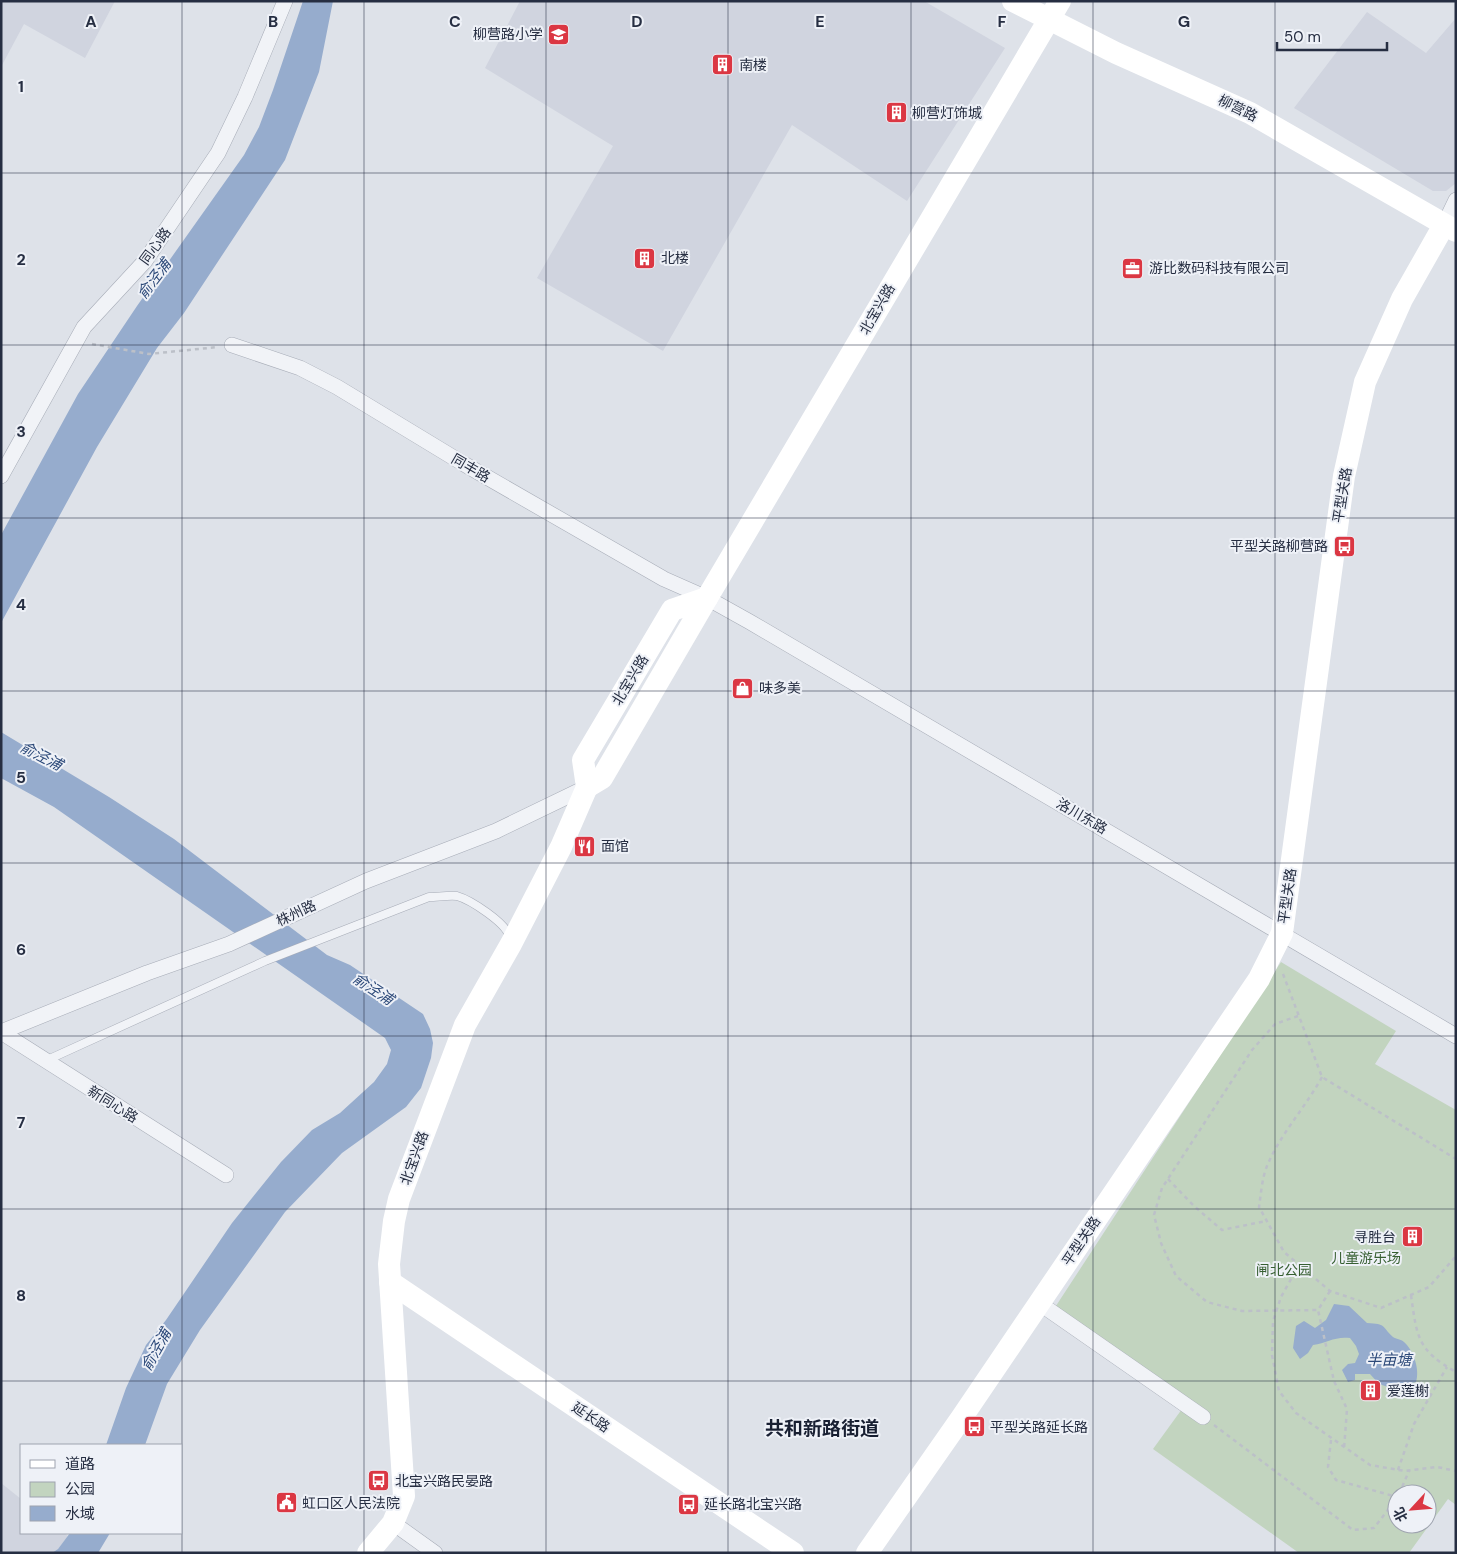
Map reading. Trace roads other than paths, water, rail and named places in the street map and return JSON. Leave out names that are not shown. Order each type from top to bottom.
[{"type":"street","name":"同心路","points":[[1,476],[76,341],[91,318],[145,261],[218,153],[245,98],[285,1]]},
{"type":"street","name":"柳营路","points":[[1013,1],[1047,20],[1250,113],[1450,228]]},
{"type":"street","name":"北宝兴路","points":[[368,1553],[393,1523],[404,1496],[390,1282],[394,1221],[405,1179],[465,1025],[511,944],[561,847],[587,786],[602,778],[1047,20],[1060,1]]},
{"type":"street","name":"平型关路","points":[[867,1553],[1258,979],[1278,941],[1344,476],[1365,382],[1402,299],[1450,228],[1456,200]]},
{"type":"street","name":"同丰路","points":[[232,345],[300,368],[337,387],[464,464],[655,574],[689,592],[707,598]]},
{"type":"street","name":"洛川东路","points":[[707,598],[1278,941],[1456,1036]]},
{"type":"street","name":"株州路","points":[[1,1032],[147,973],[229,944],[366,881],[496,831],[587,786]]},
{"type":"street","name":"新同心路","points":[[1,1032],[226,1175]]},
{"type":"street","name":"延长路","points":[[390,1282],[793,1553]]},
{"type":"street","points":[[1039,1303],[1203,1416]]},
{"type":"street","points":[[393,1523],[435,1553]]},
{"type":"lane","points":[[45,1061],[266,962],[429,897],[457,896],[481,909],[508,929],[511,944]]},
{"type":"water","points":[[303,1],[333,1],[319,72],[285,160],[184,313],[157,348],[97,447],[1,623],[1,535],[78,394],[137,306],[244,155],[259,127]]},
{"type":"water","name":"俞泾浦","points":[[1,732],[109,797],[174,839],[327,955],[350,965],[423,1014],[430,1029],[433,1043],[431,1058],[421,1088],[406,1107],[342,1153],[285,1212],[200,1330],[167,1384],[145,1444],[106,1444],[126,1388],[146,1345],[166,1320],[232,1223],[281,1162],[312,1130],[340,1113],[374,1082],[387,1064],[391,1050],[385,1038],[54,807],[1,778]]},
{"type":"water","name":"半亩塘","points":[[1334,1304],[1349,1306],[1367,1323],[1381,1325],[1393,1337],[1404,1342],[1411,1350],[1415,1361],[1416,1382],[1388,1387],[1379,1384],[1370,1374],[1355,1374],[1355,1380],[1348,1382],[1342,1370],[1348,1364],[1355,1363],[1359,1354],[1350,1338],[1335,1339],[1313,1345],[1308,1353],[1300,1359],[1293,1348],[1296,1326],[1304,1321],[1315,1328],[1326,1320]]},
{"type":"water","points":[[69,1534],[109,1534],[98,1553],[52,1553],[58,1549]]},
{"type":"place","name":"柳营路小学","points":[[559,34]]},
{"type":"place","name":"南楼","points":[[723,65]]},
{"type":"place","name":"柳营灯饰城","points":[[896,113]]},
{"type":"place","name":"北楼","points":[[645,258]]},
{"type":"place","name":"游比数码科技有限公司","points":[[1133,268]]},
{"type":"place","name":"平型关路柳营路","points":[[1344,546]]},
{"type":"place","name":"味多美","points":[[743,688]]},
{"type":"place","name":"面馆","points":[[585,846]]},
{"type":"place","name":"寻胜台","points":[[1412,1237]]},
{"type":"place","name":"爱莲榭","points":[[1371,1391]]},
{"type":"place","name":"平型关路延长路","points":[[974,1427]]},
{"type":"place","name":"北宝兴路民晏路","points":[[379,1481]]},
{"type":"place","name":"虹口区人民法院","points":[[286,1503]]},
{"type":"place","name":"延长路北宝兴路","points":[[688,1504]]},
{"type":"district","name":"共和新路街道","points":[[822,1428]]},
{"type":"park label","name":"儿童游乐场","points":[[1366,1258]]},
{"type":"park label","name":"闸北公园","points":[[1284,1270]]}]
